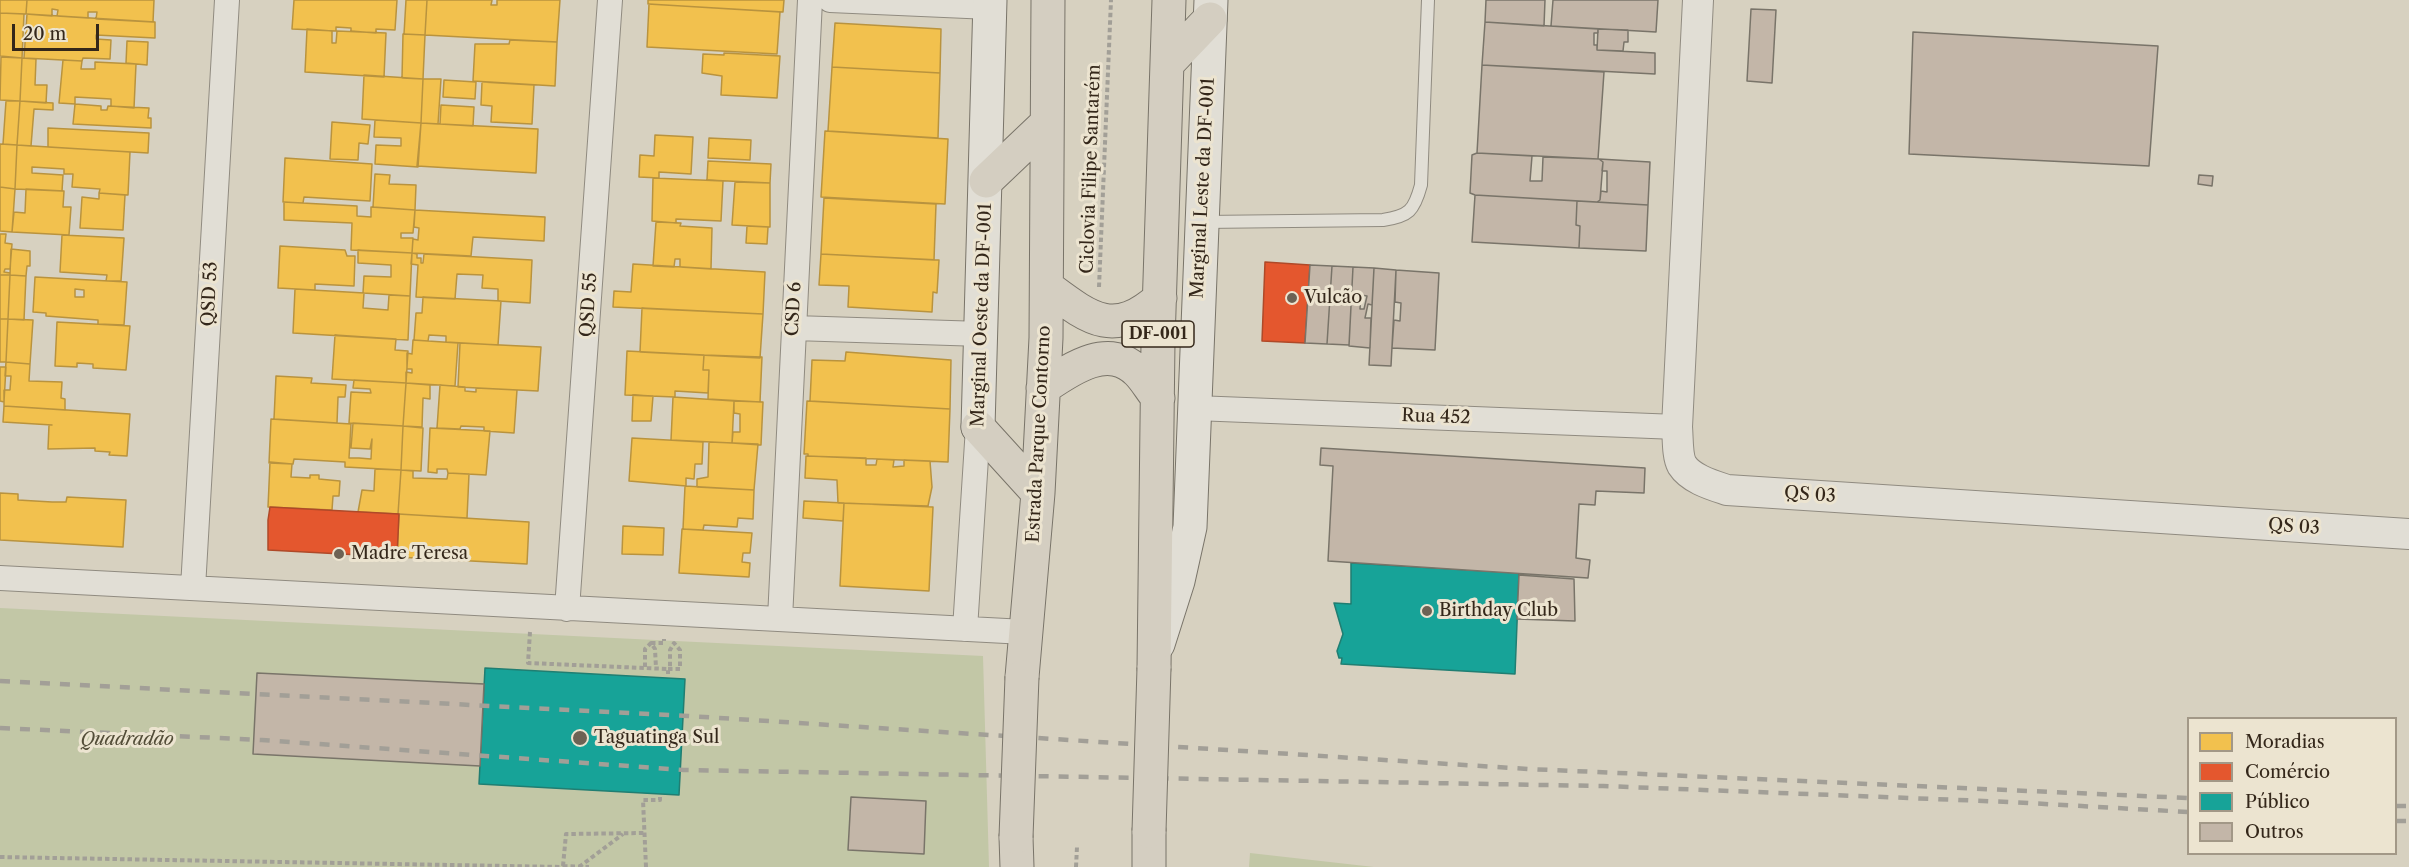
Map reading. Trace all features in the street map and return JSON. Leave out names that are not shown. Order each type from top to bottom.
[{"type":"highway","name":"Estrada Parque Contorno","points":[[1016,852],[1022,677],[1038,493],[1047,287],[1048,0]]},
{"type":"highway","name":"DF-001","points":[[1149,867],[1160,298],[1169,0]]},
{"type":"highway","points":[[1167,64],[1211,10]]},
{"type":"highway","points":[[986,181],[1046,124]]},
{"type":"highway","points":[[1047,287],[1081,312],[1098,319],[1125,321],[1143,313],[1160,298]]},
{"type":"highway","points":[[1043,387],[1074,366],[1097,359],[1118,358],[1138,371],[1158,398]]},
{"type":"highway","points":[[978,427],[1038,493]]},
{"type":"main road","name":"Marginal Oeste da DF-001","points":[[978,427],[990,4]]},
{"type":"main road","name":"Marginal Leste da DF-001","points":[[1153,663],[1178,580],[1190,527],[1211,10]]},
{"type":"street","name":"QSD 53","points":[[193,588],[227,0]]},
{"type":"street","name":"QSD 55","points":[[567,609],[610,0]]},
{"type":"street","name":"CSD 6","points":[[780,619],[810,0]]},
{"type":"street","points":[[830,0],[990,4]]},
{"type":"street","name":"QS 03","points":[[1698,0],[1677,427],[1681,464],[1694,476],[1727,490],[2409,534]]},
{"type":"street","points":[[794,328],[982,334]]},
{"type":"street","name":"Rua 452","points":[[1195,408],[1677,427]]},
{"type":"street","name":"Marginal Oeste da DF-001","points":[[965,629],[978,427]]},
{"type":"street","points":[[0,578],[1025,632]]},
{"type":"lane","points":[[1202,222],[1383,220],[1402,217],[1412,210],[1421,185],[1428,0]]},
{"type":"path","name":"Ciclovia Filipe Santarém","points":[[1098,319],[1111,0]]},
{"type":"path","points":[[531,607],[528,663],[656,668],[668,671],[680,669],[680,650],[674,643],[664,643]]},
{"type":"path","points":[[645,668],[645,649],[651,643],[656,649],[656,668]]},
{"type":"path","points":[[668,671],[670,650],[674,643]]},
{"type":"path","points":[[645,867],[643,800],[660,800],[660,795]]},
{"type":"path","points":[[579,867],[624,833]]},
{"type":"path","points":[[562,867],[566,834],[645,833]]},
{"type":"path","points":[[1076,867],[1077,847]]},
{"type":"path","points":[[0,857],[589,867]]},
{"type":"green space","name":"Quadradão","points":[[0,608],[983,656],[989,867],[0,867]]},
{"type":"green space","points":[[1250,853],[1374,867],[1249,867]]},
{"type":"building: Moradias","points":[[0,0],[27,0],[26,14],[0,13]]},
{"type":"building: Moradias","points":[[27,0],[154,0],[153,22],[96,19],[97,12],[88,12],[88,18],[57,16],[58,10],[52,9],[52,16],[26,14]]},
{"type":"building: Moradias","points":[[294,0],[397,0],[395,30],[376,29],[376,33],[336,27],[336,31],[292,29]]},
{"type":"building: Moradias","points":[[406,0],[427,0],[425,35],[404,34]]},
{"type":"building: Moradias","points":[[427,0],[492,0],[491,5],[497,5],[497,0],[560,0],[557,42],[425,35]]},
{"type":"building: Moradias","points":[[648,0],[784,0],[783,12],[648,4]]},
{"type":"building: Moradias","points":[[649,4],[780,12],[777,54],[647,47]]},
{"type":"building: Moradias","points":[[0,13],[24,14],[22,58],[0,56]]},
{"type":"building: Moradias","points":[[27,14],[155,22],[155,38],[96,35],[96,39],[111,40],[110,59],[83,58],[82,61],[24,58]]},
{"type":"building: Moradias","points":[[835,23],[941,29],[940,73],[832,67]]},
{"type":"building: Moradias","points":[[307,29],[332,31],[332,43],[336,43],[337,31],[386,33],[384,77],[305,72]]},
{"type":"building: Moradias","points":[[403,34],[425,35],[423,79],[402,78]]},
{"type":"building: Moradias","points":[[510,40],[557,42],[555,86],[473,81],[475,44],[509,44]]},
{"type":"building: Moradias","points":[[127,41],[148,42],[147,65],[126,63]]},
{"type":"building: Moradias","points":[[724,53],[780,56],[777,98],[721,95],[722,76],[702,73],[703,54],[724,55]]},
{"type":"building: Moradias","points":[[1,57],[22,58],[20,101],[0,100]]},
{"type":"building: Moradias","points":[[22,58],[36,59],[35,85],[47,85],[46,103],[20,101]]},
{"type":"building: Moradias","points":[[63,60],[82,61],[81,69],[95,69],[95,62],[136,64],[134,108],[111,106],[111,99],[75,97],[75,104],[59,103]]},
{"type":"building: Moradias","points":[[832,67],[940,73],[938,138],[828,131]]},
{"type":"building: Moradias","points":[[364,75],[423,79],[421,123],[362,119]]},
{"type":"building: Moradias","points":[[423,79],[441,79],[438,124],[421,123]]},
{"type":"building: Moradias","points":[[444,80],[476,82],[475,99],[443,97]]},
{"type":"building: Moradias","points":[[482,82],[534,85],[532,124],[491,122],[492,106],[481,105]]},
{"type":"building: Moradias","points":[[6,101],[20,101],[17,145],[3,144]]},
{"type":"building: Moradias","points":[[20,101],[53,103],[53,110],[34,109],[31,146],[17,145]]},
{"type":"building: Moradias","points":[[75,104],[101,106],[101,110],[107,110],[108,106],[149,108],[148,118],[151,118],[151,128],[73,124]]},
{"type":"building: Moradias","points":[[441,105],[474,107],[473,126],[440,124]]},
{"type":"building: Moradias","points":[[375,120],[421,123],[418,167],[375,164],[376,145],[401,146],[401,138],[374,137]]},
{"type":"building: Moradias","points":[[332,122],[370,125],[368,144],[359,143],[358,160],[330,159]]},
{"type":"building: Moradias","points":[[421,123],[538,129],[536,173],[417,166]]},
{"type":"building: Moradias","points":[[48,128],[149,133],[148,153],[48,147]]},
{"type":"building: Moradias","points":[[825,131],[948,139],[945,204],[821,197]]},
{"type":"building: Moradias","points":[[655,135],[693,137],[691,174],[659,172],[659,178],[639,177],[640,155],[654,156]]},
{"type":"building: Moradias","points":[[709,138],[751,140],[750,160],[708,158]]},
{"type":"building: Moradias","points":[[0,144],[17,145],[15,189],[0,187]]},
{"type":"building: Moradias","points":[[17,145],[130,152],[128,195],[99,193],[100,189],[72,187],[73,174],[64,174],[64,169],[32,167],[32,173],[63,175],[62,191],[15,189]]},
{"type":"building: Moradias","points":[[285,158],[372,164],[370,201],[304,197],[303,203],[283,202]]},
{"type":"building: Moradias","points":[[708,161],[771,164],[770,183],[707,180]]},
{"type":"building: Moradias","points":[[375,174],[390,175],[389,184],[416,185],[415,210],[373,207]]},
{"type":"building: Moradias","points":[[653,178],[723,181],[721,221],[676,219],[676,223],[652,221]]},
{"type":"building: Moradias","points":[[735,182],[770,183],[770,227],[732,225]]},
{"type":"building: Moradias","points":[[0,187],[15,189],[12,232],[0,231]]},
{"type":"building: Moradias","points":[[26,189],[64,191],[63,207],[71,207],[69,235],[12,232],[14,212],[25,213]]},
{"type":"building: Moradias","points":[[99,193],[125,195],[123,230],[80,228],[82,197],[99,199]]},
{"type":"building: Moradias","points":[[824,198],[936,204],[934,260],[821,254]]},
{"type":"building: Moradias","points":[[284,202],[357,206],[357,216],[371,217],[371,207],[415,210],[413,233],[401,233],[401,238],[413,238],[412,253],[351,250],[352,223],[284,220]]},
{"type":"building: Moradias","points":[[415,210],[545,217],[544,241],[473,237],[471,256],[412,253],[413,239],[418,240],[419,228],[414,227]]},
{"type":"building: Moradias","points":[[656,222],[712,228],[711,269],[680,267],[680,259],[675,259],[674,267],[653,266]]},
{"type":"building: Moradias","points":[[747,226],[768,227],[767,244],[746,243]]},
{"type":"building: Moradias","points":[[0,234],[6,234],[5,243],[12,244],[10,269],[5,269],[4,272],[10,275],[0,275]]},
{"type":"building: Moradias","points":[[62,235],[124,238],[121,281],[106,281],[107,275],[60,272]]},
{"type":"building: Moradias","points":[[280,246],[345,250],[347,256],[355,256],[354,286],[315,284],[315,290],[278,288]]},
{"type":"building: Moradias","points":[[11,249],[30,251],[30,266],[27,266],[26,276],[10,275]]},
{"type":"building: Moradias","points":[[358,250],[412,253],[410,296],[363,293],[364,276],[391,277],[391,265],[358,263]]},
{"type":"building: Moradias","points":[[412,253],[417,254],[417,258],[421,258],[421,263],[423,263],[424,254],[532,260],[530,303],[498,301],[498,289],[482,288],[483,275],[457,274],[455,299],[416,297],[418,265],[411,264]]},
{"type":"building: Moradias","points":[[821,254],[939,260],[937,293],[933,292],[932,312],[848,307],[849,286],[819,285]]},
{"type":"building: Moradias","points":[[633,264],[765,272],[763,314],[613,307],[614,291],[631,292]]},
{"type":"building: Moradias","points":[[0,275],[10,275],[8,319],[0,319]]},
{"type":"building: Moradias","points":[[10,275],[26,276],[24,320],[8,319]]},
{"type":"building: Moradias","points":[[35,277],[127,282],[124,325],[98,324],[98,320],[46,316],[46,313],[33,312]],"holes":[[[75,289],[84,290],[84,297],[75,297]]]},
{"type":"building: Moradias","points":[[295,289],[364,293],[363,308],[388,310],[389,295],[410,296],[408,340],[293,333]]},
{"type":"building: Moradias","points":[[423,297],[501,301],[498,345],[446,342],[446,336],[429,335],[428,341],[414,340],[416,313],[422,313]]},
{"type":"building: Moradias","points":[[642,308],[763,314],[760,358],[640,352]]},
{"type":"building: Moradias","points":[[0,319],[8,319],[6,362],[0,362]]},
{"type":"building: Moradias","points":[[8,319],[33,320],[30,364],[6,362]]},
{"type":"building: Moradias","points":[[57,322],[130,326],[126,370],[93,368],[93,364],[77,363],[77,367],[55,366]]},
{"type":"building: Moradias","points":[[335,335],[396,339],[395,350],[408,351],[406,383],[332,379]]},
{"type":"building: Moradias","points":[[413,340],[458,343],[455,386],[406,383],[406,372],[412,373],[412,369],[407,369],[407,353],[412,354]]},
{"type":"building: Moradias","points":[[460,343],[541,347],[538,391],[458,387]]},
{"type":"building: Moradias","points":[[627,351],[704,355],[703,370],[709,370],[708,393],[675,391],[675,397],[625,395]]},
{"type":"building: Moradias","points":[[846,352],[951,360],[950,409],[810,401],[812,360],[845,361]]},
{"type":"building: Moradias","points":[[704,355],[762,357],[760,402],[708,399],[709,370],[703,370]]},
{"type":"building: Moradias","points":[[6,362],[30,364],[29,381],[62,382],[61,398],[65,399],[65,410],[4,406],[4,390],[10,390],[11,376],[5,376]]},
{"type":"building: Moradias","points":[[0,367],[6,367],[4,402],[0,401]]},
{"type":"building: Moradias","points":[[276,376],[312,378],[311,383],[346,385],[345,397],[338,397],[337,423],[274,419]]},
{"type":"building: Moradias","points":[[354,380],[406,383],[403,426],[349,423],[351,392],[371,393],[370,389],[353,388]]},
{"type":"building: Moradias","points":[[406,383],[430,385],[430,399],[423,398],[422,427],[403,426]]},
{"type":"building: Moradias","points":[[440,385],[465,387],[465,391],[476,392],[476,388],[517,390],[514,433],[484,431],[484,427],[437,428]]},
{"type":"building: Moradias","points":[[633,395],[653,396],[651,421],[632,421]]},
{"type":"building: Moradias","points":[[673,397],[734,401],[732,443],[671,440]]},
{"type":"building: Moradias","points":[[734,401],[763,402],[761,445],[732,443],[733,432],[740,432],[740,414],[734,413]]},
{"type":"building: Moradias","points":[[807,401],[950,409],[948,462],[808,456],[804,454]]},
{"type":"building: Moradias","points":[[4,406],[130,414],[127,456],[109,455],[110,452],[95,451],[95,448],[48,449],[49,425],[52,425],[3,422]]},
{"type":"building: Moradias","points":[[271,419],[351,424],[349,458],[371,459],[372,439],[370,449],[351,448],[353,423],[403,426],[401,470],[345,467],[345,462],[294,459],[293,464],[269,463]]},
{"type":"building: Moradias","points":[[403,426],[423,428],[421,471],[401,470]]},
{"type":"building: Moradias","points":[[430,428],[490,431],[486,475],[448,473],[447,469],[437,469],[437,473],[428,472]]},
{"type":"building: Moradias","points":[[632,438],[703,442],[702,464],[695,464],[694,479],[686,478],[686,486],[629,481]]},
{"type":"building: Moradias","points":[[709,442],[758,444],[754,490],[697,487],[697,479],[708,477]]},
{"type":"building: Moradias","points":[[806,456],[866,458],[866,465],[876,465],[877,459],[894,460],[893,467],[904,466],[904,460],[930,461],[932,487],[928,506],[838,503],[837,480],[805,478]]},
{"type":"building: Moradias","points":[[270,462],[292,464],[291,477],[310,478],[310,475],[319,475],[319,479],[340,481],[339,496],[333,496],[332,510],[268,507]]},
{"type":"building: Moradias","points":[[375,469],[401,470],[398,514],[358,512],[362,490],[374,491]]},
{"type":"building: Moradias","points":[[401,470],[413,471],[413,478],[447,479],[448,473],[469,474],[467,518],[398,514]]},
{"type":"building: Moradias","points":[[685,486],[754,490],[753,519],[738,518],[737,527],[704,525],[703,530],[683,529]]},
{"type":"building: Moradias","points":[[0,493],[18,494],[18,500],[52,502],[66,502],[67,497],[126,500],[123,547],[0,540]]},
{"type":"building: Moradias","points":[[804,501],[844,503],[843,521],[803,518]]},
{"type":"building: Moradias","points":[[844,503],[933,507],[929,591],[840,586]]},
{"type":"building: Moradias","points":[[399,514],[529,522],[527,564],[397,557]]},
{"type":"building: Moradias","points":[[623,526],[664,528],[663,555],[622,554]]},
{"type":"building: Moradias","points":[[682,529],[752,533],[750,553],[743,553],[742,562],[750,563],[749,577],[679,573]]},
{"type":"building: Comércio","points":[[1265,262],[1310,265],[1305,343],[1262,341]]},
{"type":"building: Comércio","points":[[270,507],[399,514],[397,557],[268,550]]},
{"type":"building: Público","name":"Birthday Club","points":[[1351,563],[1519,573],[1515,674],[1341,664],[1342,658],[1339,658],[1337,651],[1343,634],[1334,603],[1351,604]]},
{"type":"building: Público","points":[[485,668],[685,679],[679,795],[479,784]]},
{"type":"building: Outros","points":[[1486,0],[1545,0],[1544,26],[1485,22]]},
{"type":"building: Outros","points":[[1553,0],[1658,0],[1656,32],[1551,26]]},
{"type":"building: Outros","points":[[1751,9],[1776,10],[1772,83],[1747,81]]},
{"type":"building: Outros","points":[[1485,22],[1598,29],[1598,33],[1594,33],[1594,45],[1597,45],[1597,50],[1655,53],[1655,74],[1482,65]]},
{"type":"building: Outros","points":[[1598,29],[1628,30],[1628,42],[1624,42],[1623,51],[1597,50]]},
{"type":"building: Outros","points":[[1913,32],[2158,46],[2149,166],[1909,154]]},
{"type":"building: Outros","points":[[1482,65],[1604,72],[1598,159],[1477,153]]},
{"type":"building: Outros","points":[[1477,153],[1532,156],[1530,181],[1542,181],[1543,157],[1599,159],[1603,162],[1600,200],[1597,202],[1475,195],[1470,193],[1472,155]]},
{"type":"building: Outros","points":[[1599,159],[1650,162],[1648,205],[1597,202],[1600,200],[1601,191],[1607,192],[1607,171],[1602,171],[1603,162]]},
{"type":"building: Outros","points":[[2199,175],[2213,176],[2212,186],[2198,184]]},
{"type":"building: Outros","points":[[1475,195],[1577,201],[1576,225],[1580,226],[1579,248],[1472,242]]},
{"type":"building: Outros","points":[[1577,201],[1648,205],[1646,251],[1579,248],[1580,226],[1576,225]]},
{"type":"building: Outros","points":[[1310,265],[1332,266],[1327,344],[1305,343]]},
{"type":"building: Outros","points":[[1332,266],[1353,267],[1349,345],[1327,344]]},
{"type":"building: Outros","points":[[1353,267],[1374,268],[1372,305],[1368,304],[1365,318],[1371,318],[1370,348],[1349,346]],"holes":[[[1361,295],[1367,296],[1364,309],[1360,309]]]},
{"type":"building: Outros","points":[[1374,268],[1396,270],[1391,366],[1369,365]]},
{"type":"building: Outros","points":[[1396,270],[1439,273],[1435,350],[1392,348],[1394,320],[1400,321],[1401,303],[1395,302]]},
{"type":"building: Outros","points":[[1321,448],[1645,468],[1644,493],[1596,491],[1595,505],[1579,504],[1576,558],[1590,560],[1588,578],[1328,561],[1333,466],[1320,465]]},
{"type":"building: Outros","points":[[1519,575],[1574,579],[1575,621],[1517,619]]},
{"type":"building: Outros","points":[[257,673],[484,684],[480,766],[253,754]]},
{"type":"building: Outros","points":[[851,797],[926,801],[924,854],[848,850]]},
{"type":"railway","points":[[0,681],[688,716],[1528,769],[2187,798]]},
{"type":"railway","points":[[0,728],[262,740],[684,770],[1603,786],[2010,802],[2187,812]]},
{"type":"railway","points":[[2397,806],[2409,806]]},
{"type":"railway","points":[[2397,821],[2409,821]]},
{"type":"place","name":"Vulcão","points":[[1292,298]]},
{"type":"place","name":"Madre Teresa","points":[[339,554]]},
{"type":"place","name":"Birthday Club","points":[[1427,611]]},
{"type":"place","name":"Taguatinga Sul","points":[[580,738]]}]
